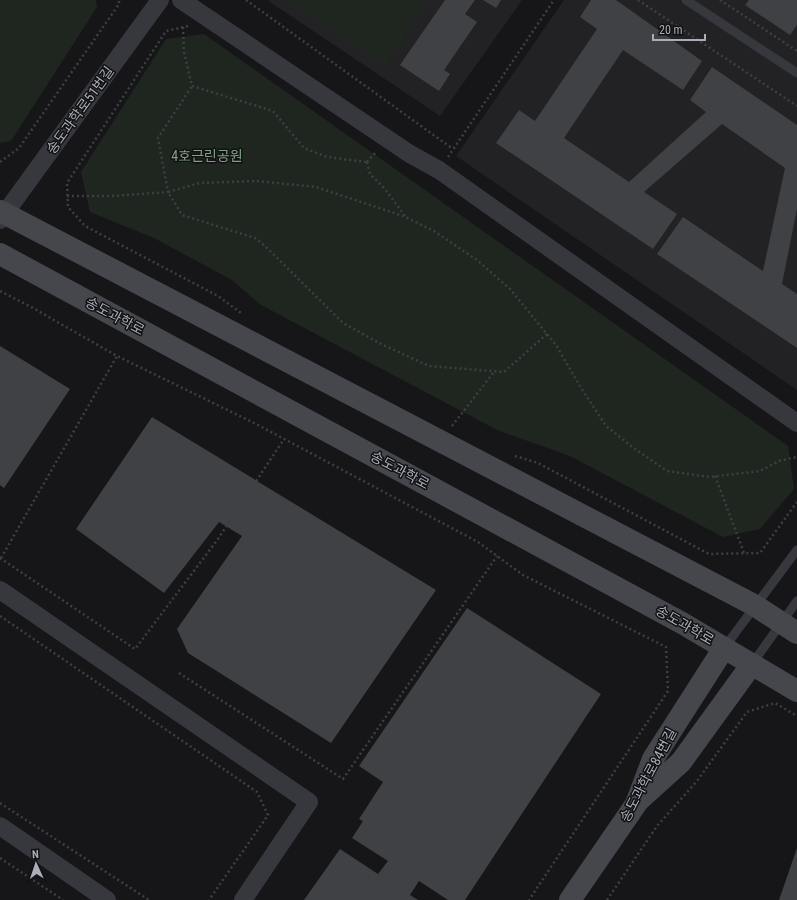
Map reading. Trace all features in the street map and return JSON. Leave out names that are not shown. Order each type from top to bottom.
[{"type":"main road","points":[[2,215],[754,605],[789,628]]},
{"type":"main road","name":"송도과학로","points":[[0,254],[675,619],[797,692]]},
{"type":"main road","name":"송도과학로84번길","points":[[570,900],[636,804],[653,759],[724,648]]},
{"type":"main road","points":[[636,804],[681,762],[752,664]]},
{"type":"street","name":"송도과학로51번길","points":[[2,215],[160,0]]},
{"type":"street","points":[[181,0],[410,154],[439,170],[797,423]]},
{"type":"street","points":[[0,590],[309,802],[243,900]]},
{"type":"street","points":[[0,826],[107,900]]},
{"type":"lane","points":[[686,0],[797,73]]},
{"type":"lane","points":[[724,648],[754,605],[797,550]]},
{"type":"lane","points":[[752,664],[789,628],[797,602]]},
{"type":"path","points":[[0,162],[19,148],[119,4],[119,0]]},
{"type":"path","points":[[246,0],[453,149]]},
{"type":"path","points":[[439,170],[554,0]]},
{"type":"path","points":[[638,0],[797,106]]},
{"type":"path","points":[[720,0],[797,51]]},
{"type":"path","points":[[192,25],[166,31],[67,183],[68,207],[85,226],[218,296],[246,317]]},
{"type":"path","points":[[183,27],[184,52],[192,86],[158,138],[168,192],[182,215],[250,236],[264,245],[343,323],[381,344],[429,366],[504,372],[547,334]]},
{"type":"path","points":[[192,86],[273,111],[304,148],[327,157],[367,162]]},
{"type":"path","points":[[367,162],[378,149]]},
{"type":"path","points":[[367,162],[370,174],[385,189],[406,217]]},
{"type":"path","points":[[67,196],[112,196],[168,192],[200,184],[256,181],[316,187],[406,217],[434,230],[477,260],[510,289],[556,345],[581,388],[606,426],[635,449],[667,471],[710,477],[760,471],[779,460],[797,457]]},
{"type":"path","points":[[0,291],[117,356],[256,424],[478,542],[523,575],[666,647],[668,691],[530,900]]},
{"type":"path","points":[[117,356],[1,558],[135,649],[218,540],[284,439]]},
{"type":"path","points":[[451,428],[494,371]]},
{"type":"path","points":[[511,455],[538,463],[710,554],[760,553],[797,502]]},
{"type":"path","points":[[715,476],[744,553]]},
{"type":"path","points":[[179,673],[343,779],[497,556]]},
{"type":"path","points":[[0,616],[257,792],[268,815],[209,900]]},
{"type":"path","points":[[607,900],[657,826],[697,780],[747,712],[774,703],[797,716]]},
{"type":"path","points":[[0,803],[149,900]]},
{"type":"path","points":[[0,858],[63,900]]},
{"type":"shaded area","points":[[267,0],[522,0],[440,116]]},
{"type":"shaded area","points":[[564,0],[797,0],[797,390],[456,156]]},
{"type":"green space","points":[[0,0],[96,0],[97,7],[11,141],[0,143]]},
{"type":"green space","points":[[286,0],[428,0],[385,66]]},
{"type":"green space","name":"4호근린공원","points":[[204,34],[788,446],[794,489],[760,529],[723,537],[570,456],[497,430],[261,305],[232,280],[154,238],[90,212],[81,172],[166,39]]},
{"type":"building","points":[[445,0],[475,0],[465,14],[477,22],[444,70],[450,74],[439,91],[400,65]]},
{"type":"building","points":[[483,0],[501,0],[496,8]]},
{"type":"building","points":[[591,0],[616,0],[702,61],[683,90],[623,50],[564,138],[629,182],[706,112],[690,100],[712,67],[797,125],[797,209],[782,284],[797,294],[797,348],[657,254],[683,217],[763,271],[785,168],[722,124],[644,192],[677,214],[653,249],[496,143],[519,110],[535,121],[597,29],[580,17]]},
{"type":"building","points":[[749,0],[797,0],[797,25],[790,35],[745,5]]},
{"type":"building","points":[[0,346],[70,389],[4,488],[0,485]]},
{"type":"building","points":[[152,417],[436,590],[331,743],[188,653],[177,629],[242,536],[219,522],[164,593],[76,529]]},
{"type":"building","points":[[467,608],[601,694],[465,900],[448,900],[419,881],[410,895],[418,900],[304,900],[340,849],[378,874],[388,861],[352,838],[363,821],[359,819],[383,782],[359,766]]},
{"type":"building","points":[[797,848],[797,900],[779,900]]}]
